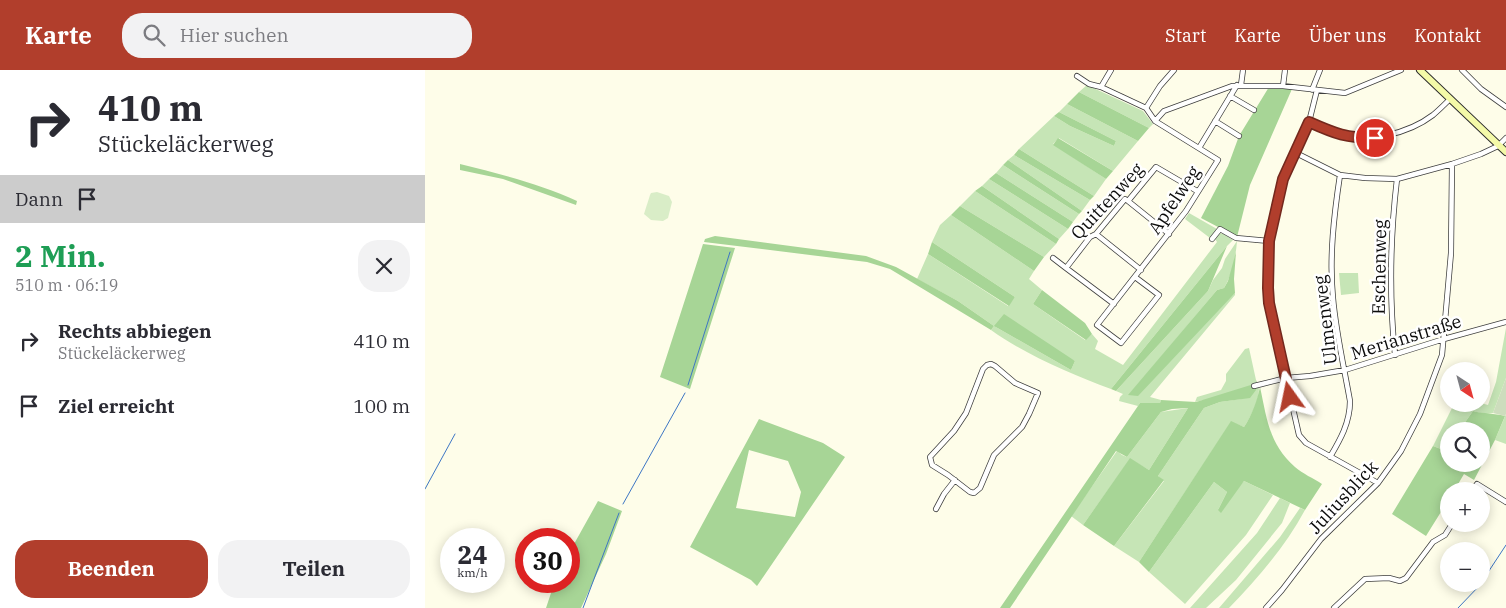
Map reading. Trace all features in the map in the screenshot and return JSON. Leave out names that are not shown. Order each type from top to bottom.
[{"type":"main road","points":[[1420,70],[1506,152]]},
{"type":"street","points":[[1101,87],[1111,70]]},
{"type":"street","points":[[1077,76],[1089,84],[1101,87],[1146,108],[1160,86],[1174,70]]},
{"type":"street","points":[[1199,148],[1230,96],[1239,85],[1243,70]]},
{"type":"street","points":[[1283,86],[1285,70]]},
{"type":"street","points":[[1320,70],[1314,90],[1309,122],[1283,179],[1269,241],[1269,303],[1299,435],[1305,443],[1378,483]]},
{"type":"street","points":[[1155,122],[1164,111],[1239,85],[1283,86],[1345,93],[1401,70]]},
{"type":"street","points":[[1462,70],[1481,90],[1506,107]]},
{"type":"street","points":[[1230,96],[1254,110]]},
{"type":"street","points":[[1309,122],[1337,134],[1356,138],[1375,138],[1403,132],[1432,116],[1450,99]]},
{"type":"street","name":"Apfelweg","points":[[1135,277],[1159,295],[1121,343],[1097,325],[1186,211],[1217,160],[1155,122],[1146,108]]},
{"type":"street","points":[[1215,121],[1239,136]]},
{"type":"street","points":[[1295,153],[1340,175],[1397,179],[1452,164],[1490,150],[1498,146],[1506,138]]},
{"type":"street","name":"Juliusblick","points":[[1266,608],[1321,539],[1378,483],[1401,451],[1420,414],[1442,355],[1451,253],[1452,164]]},
{"type":"street","name":"Quittenweg","points":[[1066,268],[1090,237],[1096,234],[1125,199],[1127,200],[1156,167],[1197,191]]},
{"type":"street","name":"Ulmenweg","points":[[1330,458],[1341,438],[1350,412],[1333,296],[1333,219],[1340,175]]},
{"type":"street","name":"Eschenweg","points":[[1395,355],[1392,324],[1391,268],[1392,221],[1397,179]]},
{"type":"street","points":[[1127,200],[1169,234]]},
{"type":"street","points":[[1212,239],[1220,229],[1236,238],[1269,241]]},
{"type":"street","points":[[1096,234],[1141,270]]},
{"type":"street","points":[[1053,258],[1114,304]]},
{"type":"street","name":"Merianstraße","points":[[1254,386],[1286,378],[1345,370],[1506,322]]},
{"type":"street","points":[[991,364],[1015,383],[1038,393],[1022,427],[994,455],[977,492],[970,492],[955,480],[931,465],[930,458],[967,413],[983,369],[991,364]]},
{"type":"street","points":[[936,508],[955,480]]},
{"type":"street","points":[[1490,492],[1506,502]]},
{"type":"street","points":[[1334,608],[1365,579],[1389,578],[1399,581],[1406,578],[1433,542],[1446,532]]},
{"type":"green space","points":[[1087,85],[1143,111],[1153,124],[1149,128],[1079,92]]},
{"type":"green space","points":[[1269,87],[1292,89],[1250,185],[1237,237],[1201,218],[1228,166],[1239,136]]},
{"type":"green space","points":[[1079,92],[1149,128],[1138,141],[1067,104]]},
{"type":"green space","points":[[1067,104],[1138,141],[1113,171],[1059,138],[1053,144],[1106,179],[1094,196],[1019,149],[1054,116],[1070,126],[1114,146],[1116,141],[1059,112]]},
{"type":"green space","points":[[1059,112],[1116,141],[1114,146],[1070,126],[1054,116]]},
{"type":"green space","points":[[1058,138],[1113,171],[1106,179],[1053,145]]},
{"type":"green space","points":[[1019,149],[1094,196],[1090,200],[1014,155]]},
{"type":"green space","points":[[1014,155],[1090,200],[1082,211],[1008,160]]},
{"type":"green space","points":[[1008,160],[1082,211],[1079,214],[1003,165]]},
{"type":"green space","points":[[460,164],[549,189],[577,201],[576,205],[503,179],[460,170]]},
{"type":"green space","points":[[1003,165],[1079,214],[1073,222],[996,173]]},
{"type":"green space","points":[[996,173],[1073,222],[1068,229],[989,179]]},
{"type":"green space","points":[[989,179],[1068,229],[1059,239],[982,186]]},
{"type":"green space","points":[[982,186],[1059,239],[1056,244],[975,191]]},
{"type":"green space","points":[[975,191],[1056,244],[1044,257],[960,206]]},
{"type":"green space","points":[[657,192],[669,196],[672,202],[668,218],[663,221],[651,220],[644,214],[651,193]]},
{"type":"green space","points":[[960,206],[1044,257],[1034,271],[951,215]]},
{"type":"green space","points":[[1189,213],[1217,229],[1210,238],[1185,219]]},
{"type":"green space","points":[[951,215],[1034,271],[1029,279],[1042,290],[1033,304],[1085,340],[1092,334],[1098,341],[1095,349],[1123,365],[1217,242],[1215,239],[1219,233],[1233,240],[1111,389],[1033,356],[991,330],[994,326],[958,301],[917,279],[928,254],[1008,306],[1015,297],[932,242],[940,225]],"holes":[[[994,326],[1075,361],[1071,370]]]},
{"type":"green space","points":[[715,236],[866,256],[896,267],[958,301],[994,326],[991,330],[890,269],[867,262],[704,242],[705,239]]},
{"type":"green space","points":[[1237,241],[1233,265],[1224,288],[1217,290],[1129,395],[1235,293],[1150,397],[1161,400],[1160,403],[1140,403],[1138,406],[1119,401],[1123,394],[1116,391],[1208,291]]},
{"type":"green space","points":[[932,242],[1015,297],[1009,306],[928,254]]},
{"type":"green space","points":[[703,244],[735,248],[690,389],[660,377]]},
{"type":"green space","points":[[1227,246],[1208,291],[1116,391],[1111,389]]},
{"type":"green space","points":[[1236,252],[1235,293],[1138,396],[1128,395],[1217,290],[1224,288],[1228,281]]},
{"type":"green space","points":[[1339,273],[1358,273],[1359,293],[1341,295]]},
{"type":"green space","points":[[1042,290],[1085,323],[1092,334],[1086,340],[1033,304]]},
{"type":"green space","points":[[1004,314],[1075,361],[1071,370],[994,326]]},
{"type":"green space","points":[[1506,328],[1506,378],[1493,413],[1484,414],[1477,412],[1490,412],[1490,399],[1496,382]]},
{"type":"green space","points":[[1249,348],[1259,390],[1256,404],[1250,417],[1244,427],[1231,422],[1139,562],[1114,546],[1164,481],[1158,476],[1204,408],[1220,402],[1241,399],[1195,402],[1197,397],[1221,390],[1226,381],[1226,374],[1245,349]]},
{"type":"green space","points":[[1506,378],[1506,414],[1505,416],[1493,413]]},
{"type":"green space","points":[[1254,384],[1256,390],[1250,398],[1220,402],[1204,408],[1158,476],[1164,480],[1114,546],[1083,525],[1130,458],[1149,470],[1188,408],[1161,412],[1127,457],[1116,451],[1010,608],[1000,608],[1140,403],[1160,403],[1161,400],[1196,402]]},
{"type":"green space","points":[[1260,387],[1274,440],[1286,458],[1295,467],[1322,484],[1305,510],[1244,481],[1221,513],[1218,510],[1227,492],[1214,482],[1149,572],[1139,562],[1231,421],[1244,427],[1254,408]]},
{"type":"green space","points":[[1188,408],[1149,470],[1130,459],[1083,525],[1071,516],[1117,451],[1127,457],[1161,412]]},
{"type":"green space","points":[[1450,412],[1472,412],[1465,422],[1445,422]]},
{"type":"green space","points":[[1472,412],[1505,416],[1490,450],[1490,422],[1465,422]]},
{"type":"green space","points":[[1506,414],[1506,444],[1495,440]]},
{"type":"green space","points":[[759,419],[823,443],[845,457],[757,586],[751,580],[690,547]],"holes":[[[749,450],[788,461],[801,492],[795,517],[736,508]]]},
{"type":"green space","points":[[1440,432],[1440,449],[1433,446]]},
{"type":"green space","points":[[1433,446],[1440,449],[1440,472],[1478,472],[1474,480],[1464,474],[1459,482],[1440,482],[1440,513],[1426,536],[1392,514]]},
{"type":"green space","points":[[1244,481],[1273,495],[1246,535],[1185,604],[1149,572],[1214,482],[1227,492],[1218,510]]},
{"type":"green space","points":[[1280,498],[1290,503],[1282,523],[1236,580],[1206,608],[1190,608],[1257,533]]},
{"type":"green space","points":[[598,501],[622,511],[606,554],[581,608],[546,608],[551,593],[580,593],[580,533]]},
{"type":"green space","points":[[1300,508],[1305,510],[1289,537],[1270,562],[1229,608],[1219,608],[1280,537]]},
{"type":"waterway","points":[[688,385],[730,252]]},
{"type":"waterway","points":[[623,504],[685,393]]},
{"type":"waterway","points":[[425,489],[455,434]]},
{"type":"waterway","points":[[583,608],[619,513]]},
{"type":"waterway","points":[[1490,569],[1506,545]]},
{"type":"waterway","points":[[1458,608],[1473,592]]},
{"type":"route","points":[[1290,397],[1269,303],[1268,288],[1269,241],[1283,179],[1309,122],[1337,134],[1356,138],[1375,138]]}]
